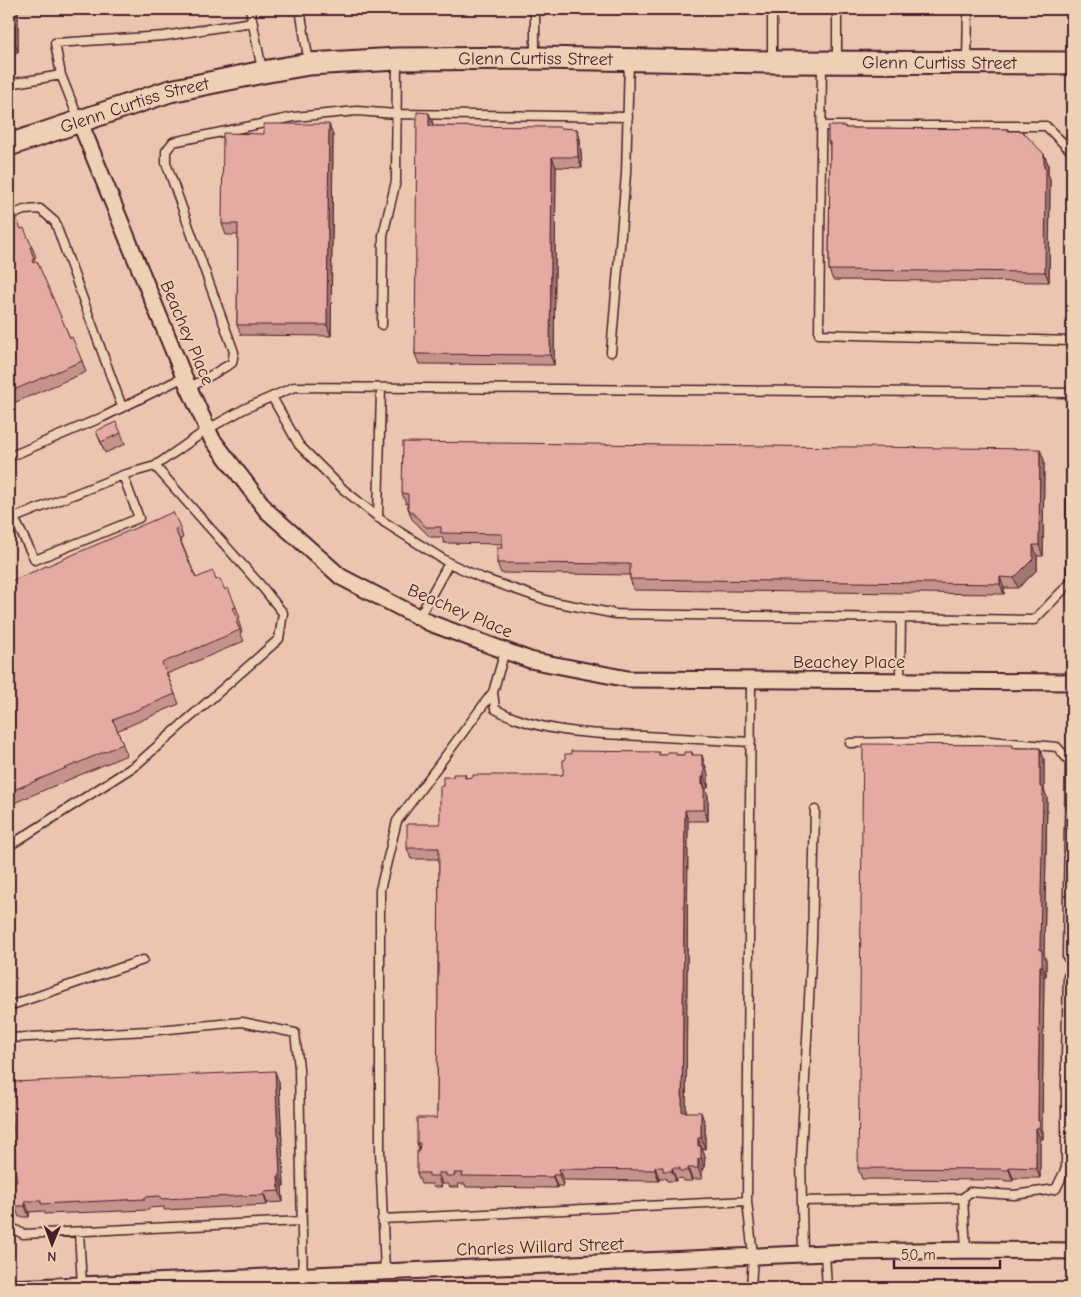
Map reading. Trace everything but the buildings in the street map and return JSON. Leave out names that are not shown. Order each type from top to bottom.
[{"type":"street","name":"Glenn Curtiss Street","points":[[9,145],[170,91],[310,64],[397,59],[535,58],[772,62],[1072,63]]},
{"type":"street","name":"Beachey Place","points":[[79,120],[212,439],[267,511],[341,576],[430,623],[505,651],[530,660],[628,680],[1072,682]]},
{"type":"street","name":"Charles Willard Street","points":[[9,1288],[82,1285],[303,1282],[385,1272],[825,1253],[966,1250],[1072,1251]]},
{"type":"lane","points":[[250,9],[262,72]]},
{"type":"lane","points":[[300,9],[310,64]]},
{"type":"lane","points":[[535,58],[536,9]]},
{"type":"lane","points":[[772,9],[772,62]]},
{"type":"lane","points":[[837,9],[822,126],[819,334],[1072,341]]},
{"type":"lane","points":[[967,63],[968,9]]},
{"type":"lane","points":[[79,120],[62,75],[55,43],[164,36],[252,22]]},
{"type":"lane","points":[[382,325],[384,235],[396,181],[397,59]]},
{"type":"lane","points":[[611,352],[626,174],[629,59]]},
{"type":"lane","points":[[9,84],[62,75]]},
{"type":"lane","points":[[9,457],[122,407],[232,363],[234,352],[166,163],[166,151],[173,142],[294,117],[357,111],[396,114],[628,117]]},
{"type":"lane","points":[[822,126],[1046,126],[1072,152]]},
{"type":"lane","points":[[9,216],[24,210],[40,209],[55,222],[122,407]]},
{"type":"lane","points":[[123,475],[139,518],[35,560],[14,518],[123,475],[154,466],[208,429],[244,409],[294,387],[1072,393],[1071,582],[1034,620],[616,614],[550,601],[482,578],[449,563],[378,518],[343,489],[300,445],[272,397]]},
{"type":"lane","points":[[378,518],[381,388]]},
{"type":"lane","points":[[9,846],[136,766],[279,639],[283,613],[264,588],[154,466]]},
{"type":"lane","points":[[419,617],[449,563]]},
{"type":"lane","points":[[900,681],[901,618]]},
{"type":"lane","points":[[385,1272],[380,1151],[380,890],[397,821],[493,692],[505,651]]},
{"type":"lane","points":[[751,680],[747,1201],[753,1256],[751,1288]]},
{"type":"lane","points":[[493,692],[495,709],[510,718],[541,725],[588,734],[751,742]]},
{"type":"lane","points":[[850,743],[980,740],[1057,747],[1070,762],[1067,957],[1072,963]]},
{"type":"lane","points":[[804,1254],[802,1157],[812,940],[815,810]]},
{"type":"lane","points":[[9,1006],[143,960]]},
{"type":"lane","points":[[802,1201],[963,1198],[970,1192],[1014,1194],[1056,1189],[1066,1168],[1068,976],[1072,972]]},
{"type":"lane","points":[[9,1038],[148,1031],[242,1022],[295,1033],[299,1068],[303,1282]]},
{"type":"lane","points":[[963,1198],[966,1250]]},
{"type":"lane","points":[[382,1218],[747,1201]]},
{"type":"lane","points":[[9,1226],[23,1234],[302,1221]]},
{"type":"lane","points":[[79,1232],[82,1285]]},
{"type":"lane","points":[[825,1253],[827,1288]]},
{"type":"shaded area","points":[[9,9],[1072,9],[1072,1288],[9,1288]]}]
